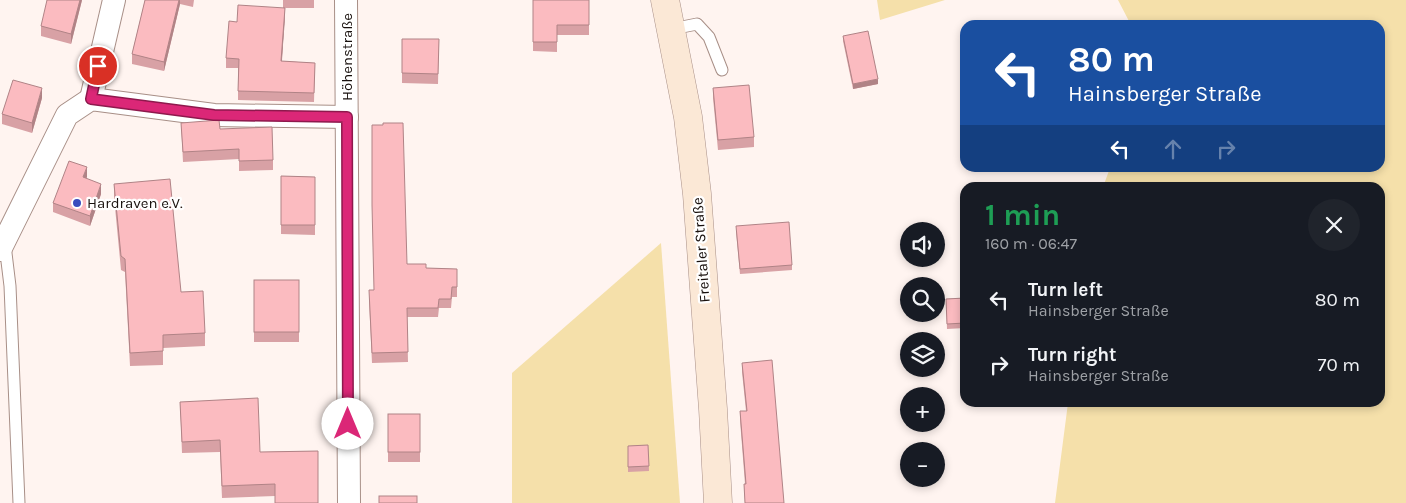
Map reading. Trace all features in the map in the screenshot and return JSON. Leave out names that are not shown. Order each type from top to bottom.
[{"type":"main road","name":"Freitaler Straße","points":[[665,0],[688,116],[697,194],[718,503]]},
{"type":"street","points":[[91,99],[114,0]]},
{"type":"street","name":"Höhenstraße","points":[[346,0],[348,503]]},
{"type":"street","points":[[2,245],[66,115],[91,99],[214,115],[347,117]]},
{"type":"lane","points":[[672,29],[697,24],[709,37],[722,70]]},
{"type":"lane","points":[[2,245],[10,286],[19,503]]},
{"type":"shaded area","points":[[877,0],[945,0],[880,20]]},
{"type":"shaded area","points":[[1118,0],[1406,0],[1406,503],[1055,503],[1067,407],[1385,407],[1385,182],[1105,182],[1109,172],[1385,172],[1385,20],[1128,20]]},
{"type":"shaded area","points":[[661,243],[680,503],[512,503],[512,373]]},
{"type":"building","points":[[47,0],[80,0],[71,34],[41,26]]},
{"type":"building","points":[[145,0],[179,0],[164,62],[132,54]]},
{"type":"building","points":[[533,0],[589,0],[589,25],[557,25],[557,42],[533,42]]},
{"type":"building","points":[[238,5],[285,8],[281,61],[315,63],[314,93],[238,91],[239,59],[226,58],[229,21],[237,22]]},
{"type":"building","points":[[868,31],[878,79],[853,84],[843,36]]},
{"type":"building","points":[[402,39],[439,39],[438,74],[402,73]]},
{"type":"building","points":[[13,80],[42,88],[32,123],[2,114]]},
{"type":"building","points":[[749,85],[754,137],[718,140],[713,88]]},
{"type":"building","points":[[219,120],[220,129],[272,127],[273,160],[239,161],[239,149],[183,152],[181,123]]},
{"type":"building","points":[[383,123],[403,123],[407,264],[426,264],[426,268],[457,269],[457,287],[452,287],[451,299],[439,299],[438,308],[407,308],[408,352],[372,353],[369,290],[374,290],[372,125],[383,125]]},
{"type":"building","name":"Hardraven e.V.","points":[[69,161],[87,167],[83,177],[101,184],[90,216],[53,203]]},
{"type":"building","points":[[281,176],[315,177],[315,225],[281,225]]},
{"type":"building","points":[[170,179],[181,292],[203,291],[205,333],[163,335],[163,351],[130,353],[125,259],[121,256],[114,184]]},
{"type":"building","points":[[789,222],[792,265],[740,269],[736,226]]},
{"type":"building","points":[[254,280],[299,280],[299,332],[254,332]]},
{"type":"building","points":[[960,298],[960,323],[947,324],[946,299]]},
{"type":"building","points":[[772,360],[784,503],[745,503],[744,484],[746,484],[740,411],[747,411],[742,363]]},
{"type":"building","points":[[258,398],[260,452],[318,451],[318,503],[275,503],[275,484],[222,486],[220,440],[182,442],[180,402]]},
{"type":"building","points":[[388,414],[420,414],[420,452],[388,452]]},
{"type":"building","points":[[648,445],[649,466],[628,467],[628,446]]},
{"type":"building","points":[[379,496],[417,496],[417,503],[379,503]]},
{"type":"place","name":"Hardraven e.V.","points":[[77,203]]},
{"type":"route","points":[[98,66],[91,99],[214,115],[347,117],[348,424]]}]
